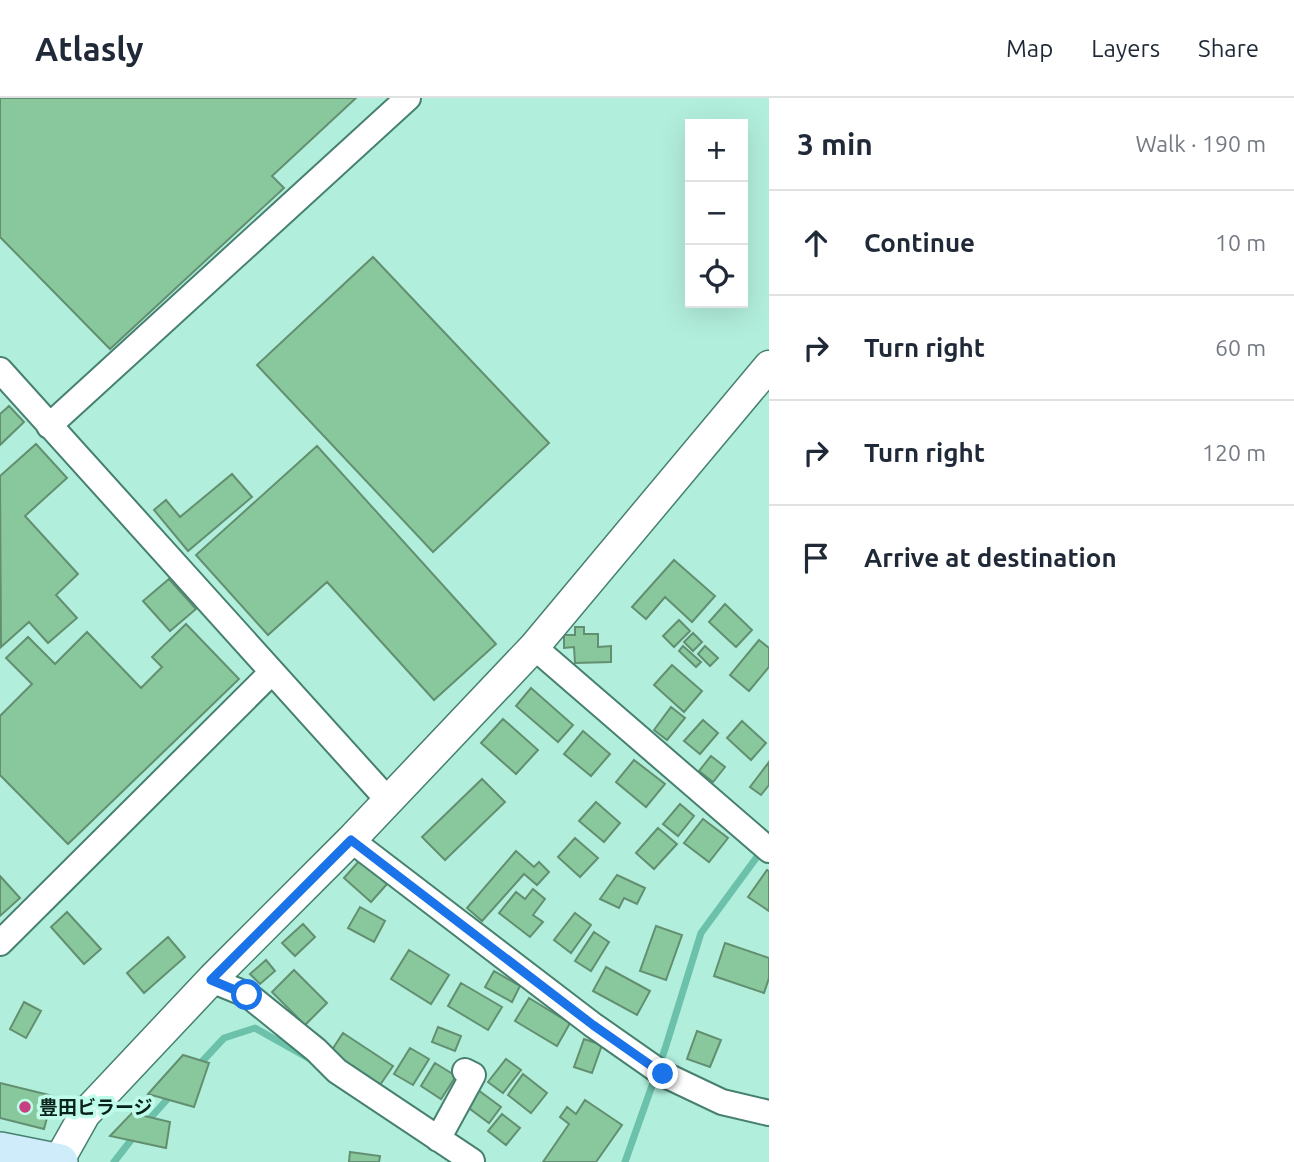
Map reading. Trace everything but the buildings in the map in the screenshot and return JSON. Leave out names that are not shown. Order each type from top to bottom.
[{"type":"main road","points":[[0,1150],[59,1162]]},
{"type":"street","points":[[49,426],[408,98]]},
{"type":"street","points":[[59,1162],[85,1114],[211,980],[351,840],[534,646],[769,366]]},
{"type":"street","points":[[0,370],[387,799]]},
{"type":"street","points":[[534,646],[769,850]]},
{"type":"street","points":[[0,943],[272,672]]},
{"type":"street","points":[[351,840],[593,1025],[663,1074],[722,1102],[769,1113]]},
{"type":"street","points":[[211,980],[247,995],[316,1050],[337,1071],[472,1161]]},
{"type":"street","points":[[438,1139],[473,1075],[465,1071]]},
{"type":"waterway","points":[[625,1162],[665,1049],[701,933],[762,850]]},
{"type":"waterway","points":[[197,1067],[224,1038],[255,1028],[310,1059]]},
{"type":"waterway","points":[[145,1124],[172,1094]]},
{"type":"waterway","points":[[114,1162],[135,1135]]},
{"type":"place","name":"豊田ビラージ","points":[[25,1107]]},
{"type":"route","points":[[247,995],[211,980],[351,840],[593,1025],[663,1074]]}]
